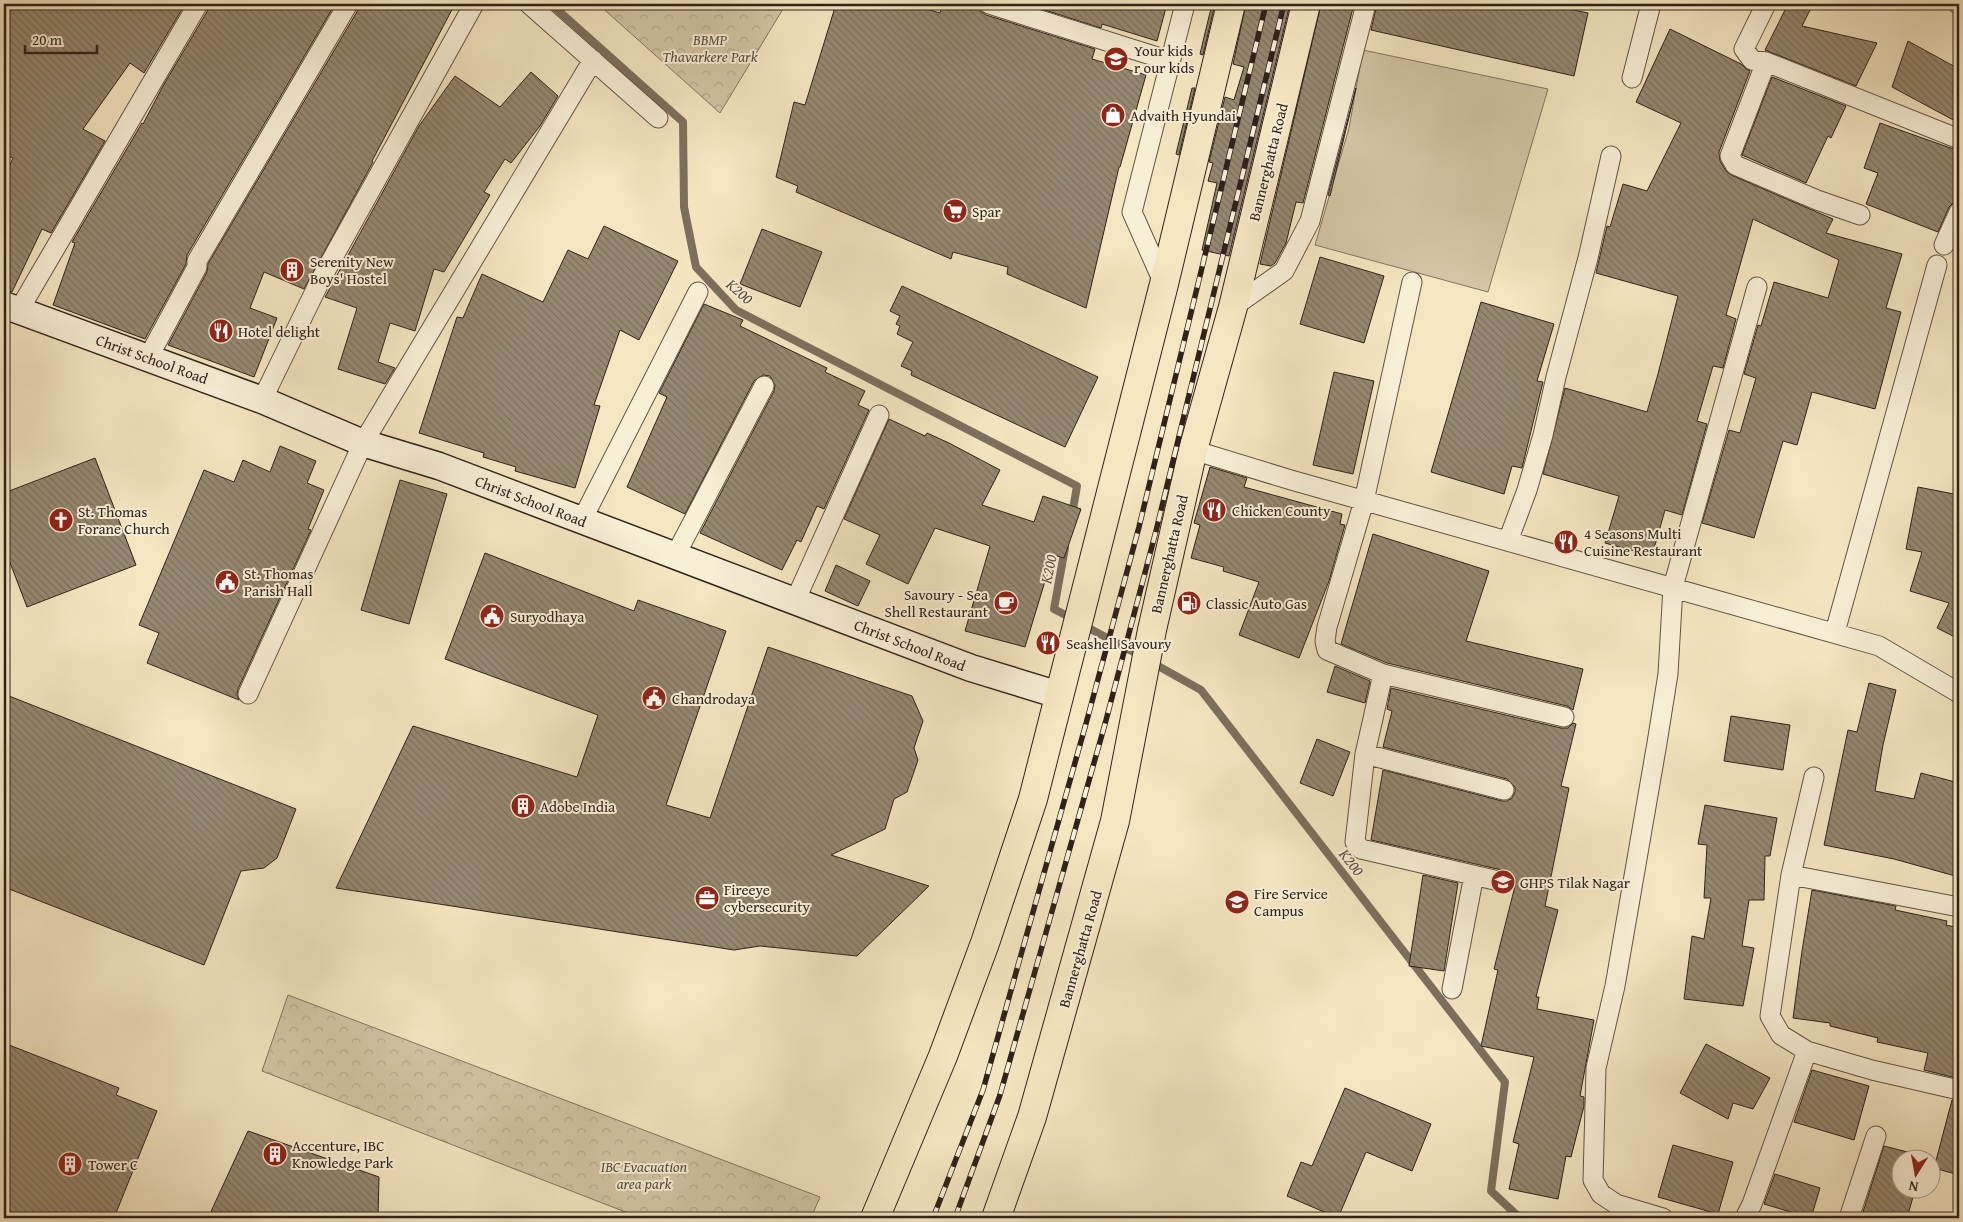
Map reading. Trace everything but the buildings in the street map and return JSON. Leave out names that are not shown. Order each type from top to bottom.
[{"type":"main road","points":[[875,1218],[943,1056],[985,943],[1033,799],[1164,284],[1231,4]]},
{"type":"main road","name":"Bannerghatta Road","points":[[996,1218],[1032,1117],[1110,840],[1146,668],[1152,630],[1193,450],[1233,307],[1306,4]]},
{"type":"street","points":[[11,307],[198,4]]},
{"type":"street","points":[[148,358],[197,267],[197,261],[348,4]]},
{"type":"street","points":[[262,400],[321,279],[474,4]]},
{"type":"street","points":[[529,4],[658,118]]},
{"type":"street","points":[[989,4],[1170,61]]},
{"type":"street","points":[[1164,284],[1132,212],[1185,4]]},
{"type":"street","points":[[1233,307],[1284,271],[1310,221],[1366,4]]},
{"type":"street","points":[[1632,78],[1651,4]]},
{"type":"street","points":[[1766,4],[1744,49],[1752,60],[1766,62],[1959,139]]},
{"type":"street","points":[[248,694],[363,443],[592,60]]},
{"type":"street","points":[[1766,62],[1730,156],[1732,160],[1735,164],[1818,200],[1860,215]]},
{"type":"street","points":[[1508,541],[1527,490],[1543,435],[1611,156]]},
{"type":"street","points":[[1944,244],[1959,212]]},
{"type":"street","points":[[1836,632],[1937,265]]},
{"type":"street","points":[[1412,282],[1364,501],[1326,626],[1325,641],[1327,650],[1383,674],[1564,717]]},
{"type":"street","points":[[1664,1218],[1616,1204],[1601,1194],[1593,1180],[1596,1068],[1615,986],[1666,684],[1672,587],[1757,287]]},
{"type":"street","points":[[582,520],[698,292]]},
{"type":"street","name":"Christ School Road","points":[[11,307],[262,400],[363,443],[439,466],[971,668],[1059,695]]},
{"type":"street","points":[[675,556],[764,386]]},
{"type":"street","points":[[795,601],[879,415]]},
{"type":"street","points":[[1193,450],[1364,501],[1836,632],[1879,646],[1959,693]]},
{"type":"street","points":[[1383,674],[1365,754],[1355,842],[1361,849],[1503,882]]},
{"type":"street","points":[[1365,754],[1504,790]]},
{"type":"street","points":[[1814,777],[1791,875],[1770,1016],[1781,1035],[1807,1051],[1872,1070],[1959,1090]]},
{"type":"street","points":[[1452,989],[1474,875]]},
{"type":"street","points":[[1791,875],[1959,907]]},
{"type":"street","points":[[1745,1218],[1752,1204],[1807,1051]]},
{"type":"street","points":[[1849,1218],[1876,1136]]},
{"type":"green space","name":"BBMP Thavarkere Park","points":[[598,4],[786,4],[720,113]]},
{"type":"green space","points":[[1363,50],[1548,89],[1488,292],[1315,245],[1349,128]]},
{"type":"green space","name":"IBC Evacuation area park","points":[[288,995],[820,1197],[811,1218],[641,1218],[262,1071]]},
{"type":"waterway","name":"K200","points":[[551,4],[683,122],[684,207],[696,267],[736,310],[1077,486],[1072,515]]},
{"type":"waterway","name":"K200","points":[[1065,548],[1054,609],[1073,619]]},
{"type":"waterway","name":"K200","points":[[1083,625],[1141,656]]},
{"type":"waterway","name":"K200","points":[[1151,662],[1201,690],[1505,1082],[1491,1191],[1520,1218]]},
{"type":"railway","points":[[933,1218],[983,1090],[1087,720],[1139,527],[1266,4]]},
{"type":"railway","points":[[955,1218],[1000,1095],[1105,724],[1156,531],[1284,4]]},
{"type":"place","name":"Your kids r our kids","points":[[1116,59]]},
{"type":"place","name":"Advaith Hyundai","points":[[1113,115]]},
{"type":"place","name":"Spar","points":[[955,211]]},
{"type":"place","name":"Serenity New Boys' Hostel","points":[[292,270]]},
{"type":"place","name":"Hotel delight","points":[[221,331]]},
{"type":"place","name":"Chicken County","points":[[1214,510]]},
{"type":"place","name":"St. Thomas Forane Church","points":[[61,520]]},
{"type":"place","name":"4 Seasons Multi Cuisine Restaurant","points":[[1566,542]]},
{"type":"place","name":"St. Thomas Parish Hall","points":[[227,582]]},
{"type":"place","name":"Savoury - Sea Shell Restaurant","points":[[1006,603]]},
{"type":"place","name":"Classic Auto Gas","points":[[1189,603]]},
{"type":"place","name":"Suryodhaya","points":[[492,616]]},
{"type":"place","name":"Seashell Savoury","points":[[1048,643]]},
{"type":"place","name":"Chandrodaya","points":[[654,698]]},
{"type":"place","name":"Adobe India","points":[[523,806]]},
{"type":"place","name":"GHPS Tilak Nagar","points":[[1503,882]]},
{"type":"place","name":"Fireeye cybersecurity","points":[[707,898]]},
{"type":"place","name":"Fire Service Campus","points":[[1237,902]]},
{"type":"place","name":"Accenture, IBC Knowledge Park","points":[[275,1154]]},
{"type":"place","name":"Tower C","points":[[70,1164]]}]
